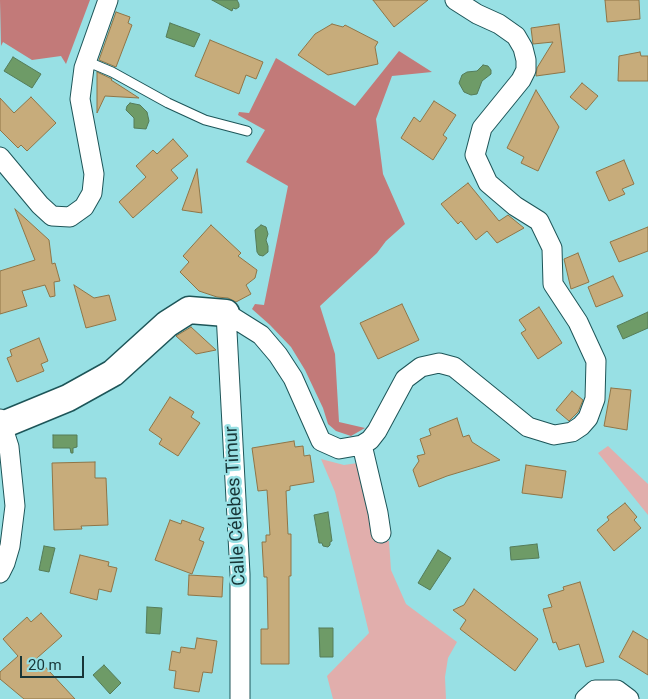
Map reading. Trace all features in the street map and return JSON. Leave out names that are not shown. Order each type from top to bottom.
[{"type":"street","points":[[0,157],[40,205],[52,216],[70,217],[84,207],[92,193],[94,174],[80,99],[84,68],[108,0]]},
{"type":"street","points":[[0,573],[10,546],[15,506],[9,447],[1,424],[68,398],[113,373],[166,324],[189,310],[226,313],[261,335],[278,355],[293,378],[321,441],[338,449],[362,445],[370,440],[377,431],[405,379],[422,367],[439,364],[454,367],[528,427],[554,435],[572,432],[588,418],[596,398],[596,361],[578,322],[553,284],[552,248],[539,221],[516,206],[488,183],[475,156],[482,128],[521,80],[526,70],[523,48],[516,36],[499,24],[477,14],[455,0]]},
{"type":"street","name":"Calle Célebes Timur","points":[[226,313],[240,574],[240,699]]},
{"type":"street","points":[[362,445],[381,533]]},
{"type":"street","points":[[585,699],[595,690],[618,690],[629,699]]},
{"type":"lane","points":[[86,61],[112,72],[168,103],[205,120],[248,131]]},
{"type":"shaded area","points":[[0,0],[90,0],[66,64],[61,56],[32,60],[3,42],[1,46]]},
{"type":"shaded area","points":[[212,0],[237,0],[239,7],[233,8],[232,11]]},
{"type":"shaded area","points":[[170,23],[200,34],[194,47],[166,37]]},
{"type":"shaded area","points":[[399,51],[432,72],[392,76],[376,119],[383,174],[405,224],[320,306],[335,354],[339,422],[365,428],[351,436],[336,431],[328,424],[323,408],[305,370],[291,347],[252,309],[255,304],[264,305],[288,186],[246,162],[265,130],[238,115],[239,112],[249,113],[276,58],[355,106]]},
{"type":"shaded area","points":[[13,57],[41,74],[32,88],[4,71]]},
{"type":"shaded area","points":[[483,65],[488,66],[491,74],[482,81],[477,94],[471,95],[464,92],[459,83],[462,75],[467,72],[477,71]]},
{"type":"shaded area","points":[[130,103],[140,105],[147,112],[149,121],[146,129],[134,128],[134,118],[126,110]]},
{"type":"shaded area","points":[[261,225],[266,227],[268,234],[266,240],[268,252],[263,256],[257,252],[255,230]]},
{"type":"shaded area","points":[[648,312],[648,328],[623,339],[617,326]]},
{"type":"shaded area","points":[[53,435],[77,435],[77,447],[73,448],[73,453],[71,453],[70,448],[53,448]]},
{"type":"shaded area","points":[[608,446],[648,484],[648,515],[598,453]]},
{"type":"shaded area","points":[[321,459],[344,465],[358,463],[379,541],[389,541],[391,570],[406,604],[457,642],[448,658],[445,677],[446,699],[333,699],[327,676],[369,633],[335,492]]},
{"type":"shaded area","points":[[328,512],[332,541],[328,547],[319,543],[314,515]]},
{"type":"shaded area","points":[[537,544],[539,558],[511,560],[510,547]]},
{"type":"shaded area","points":[[44,546],[55,548],[49,572],[39,570]]},
{"type":"shaded area","points":[[438,550],[451,558],[430,590],[418,583]]},
{"type":"shaded area","points":[[147,607],[162,608],[160,634],[146,633]]},
{"type":"shaded area","points":[[319,628],[333,628],[333,657],[320,657]]},
{"type":"shaded area","points":[[104,665],[121,683],[110,694],[93,675]]},
{"type":"building","points":[[373,0],[428,0],[394,27]]},
{"type":"building","points":[[605,0],[639,0],[640,19],[607,22]]},
{"type":"building","points":[[116,12],[130,17],[128,23],[132,25],[116,67],[99,60]]},
{"type":"building","points":[[332,24],[343,27],[345,25],[378,42],[375,47],[378,64],[328,75],[298,55],[315,34]]},
{"type":"building","points":[[559,24],[565,72],[536,76],[537,68],[553,42],[533,44],[531,28]]},
{"type":"building","points":[[210,40],[263,62],[256,79],[246,75],[239,94],[195,76]]},
{"type":"building","points":[[640,52],[641,56],[648,56],[648,81],[618,81],[619,56]]},
{"type":"building","points":[[97,72],[112,79],[139,98],[105,96],[97,113]]},
{"type":"building","points":[[582,83],[598,96],[586,110],[570,97]]},
{"type":"building","points":[[536,90],[559,127],[538,171],[521,163],[524,157],[507,148]]},
{"type":"building","points":[[31,97],[56,123],[27,151],[21,145],[18,148],[0,130],[0,98],[14,113]]},
{"type":"building","points":[[434,101],[456,115],[443,135],[447,138],[433,160],[401,138],[414,117],[420,122]]},
{"type":"building","points":[[173,139],[188,156],[171,170],[178,178],[133,218],[119,202],[146,177],[136,166],[153,150],[157,154]]},
{"type":"building","points":[[624,160],[634,184],[622,189],[625,194],[609,201],[596,172]]},
{"type":"building","points":[[197,169],[202,213],[182,210]]},
{"type":"building","points":[[468,183],[499,221],[508,215],[524,228],[497,243],[487,231],[476,240],[461,221],[458,224],[441,204]]},
{"type":"building","points":[[15,209],[49,240],[52,264],[55,263],[60,281],[54,282],[55,296],[50,297],[45,285],[22,291],[27,306],[0,314],[0,271],[35,260]]},
{"type":"building","points":[[211,225],[241,253],[238,256],[257,270],[255,278],[246,285],[251,294],[236,302],[228,298],[217,297],[199,291],[180,272],[189,262],[183,256]]},
{"type":"building","points":[[648,227],[648,251],[619,262],[610,242]]},
{"type":"building","points":[[578,253],[589,282],[571,289],[564,259]]},
{"type":"building","points":[[613,276],[623,296],[596,307],[588,287]]},
{"type":"building","points":[[74,285],[94,298],[109,295],[116,320],[86,328]]},
{"type":"building","points":[[402,304],[419,340],[378,359],[360,323]]},
{"type":"building","points":[[539,307],[562,343],[538,359],[521,333],[526,330],[519,320]]},
{"type":"building","points":[[191,327],[216,350],[196,354],[176,336]]},
{"type":"building","points":[[39,338],[48,361],[41,364],[44,371],[17,382],[7,358],[12,356],[10,350]]},
{"type":"building","points":[[611,388],[631,390],[627,430],[604,426]]},
{"type":"building","points":[[572,391],[583,400],[578,412],[569,421],[556,410]]},
{"type":"building","points":[[170,397],[194,412],[191,417],[200,423],[178,456],[159,444],[162,439],[149,430]]},
{"type":"building","points":[[457,418],[463,437],[469,435],[472,442],[500,460],[447,476],[419,487],[413,470],[419,461],[417,456],[425,454],[420,439],[431,435],[429,429]]},
{"type":"building","points":[[294,441],[295,447],[303,446],[304,456],[310,455],[314,482],[290,486],[290,490],[286,491],[288,534],[291,534],[289,664],[261,664],[261,629],[268,629],[267,577],[264,577],[262,542],[266,542],[266,535],[270,535],[267,490],[258,491],[252,448]]},
{"type":"building","points":[[95,462],[95,478],[106,478],[108,525],[81,526],[82,529],[54,530],[52,463]]},
{"type":"building","points":[[526,465],[566,471],[562,498],[522,493]]},
{"type":"building","points":[[625,503],[637,517],[634,520],[641,528],[614,551],[597,530],[609,520],[607,517]]},
{"type":"building","points":[[170,520],[181,524],[182,520],[204,528],[199,540],[204,542],[192,574],[155,560]]},
{"type":"building","points":[[80,555],[109,562],[108,566],[117,568],[111,592],[99,589],[97,600],[70,593]]},
{"type":"building","points":[[189,575],[223,577],[222,597],[188,595]]},
{"type":"building","points":[[580,582],[604,662],[586,667],[579,644],[559,650],[556,642],[553,643],[543,609],[552,607],[548,595],[564,590],[563,587]]},
{"type":"building","points":[[474,589],[538,639],[515,671],[460,629],[466,620],[453,610],[464,605]]},
{"type":"building","points":[[41,613],[62,636],[37,658],[75,699],[24,699],[0,679],[0,672],[18,656],[3,639],[27,617],[31,622]]},
{"type":"building","points":[[633,631],[648,640],[648,675],[619,657]]},
{"type":"building","points":[[197,638],[217,641],[212,673],[203,672],[199,692],[174,688],[176,671],[169,670],[172,651],[180,653],[181,647],[195,649]]}]
